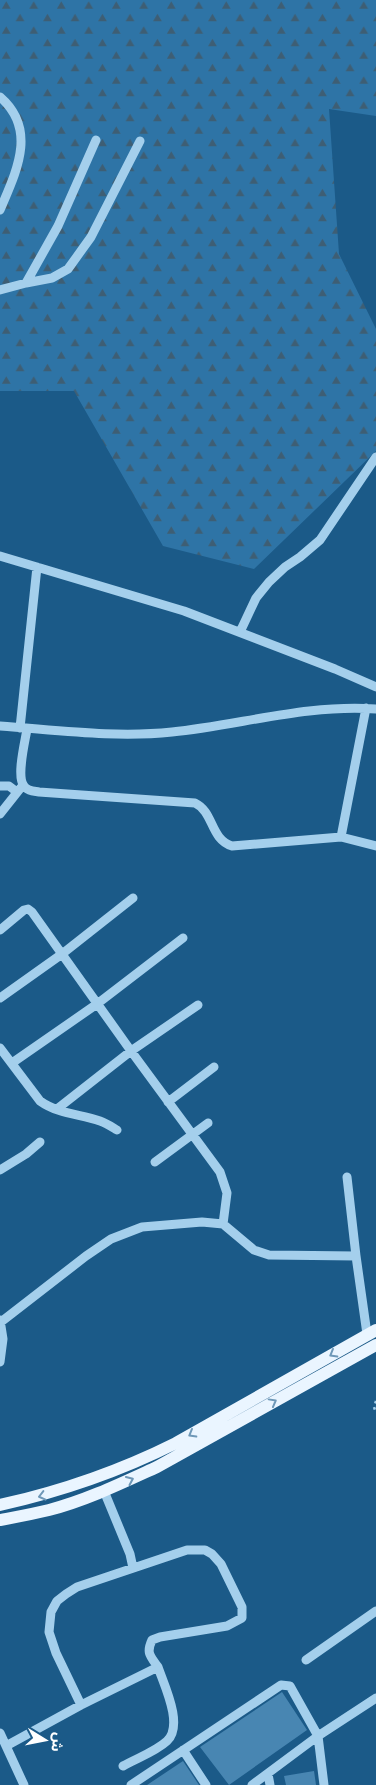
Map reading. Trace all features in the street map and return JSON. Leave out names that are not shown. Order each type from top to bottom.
[{"type":"main road","points":[[0,1505],[68,1488],[147,1458],[372,1332]]},
{"type":"main road","points":[[0,1520],[48,1510],[104,1491],[157,1466],[376,1345]]},
{"type":"street","points":[[0,97],[18,118],[21,138],[20,157],[0,210]]},
{"type":"street","points":[[26,283],[58,226],[96,140]]},
{"type":"street","points":[[0,290],[52,278],[68,269],[91,237],[140,141]]},
{"type":"street","points":[[240,632],[256,598],[285,567],[320,540],[376,457]]},
{"type":"street","points":[[0,556],[184,611],[335,669],[376,687]]},
{"type":"street","points":[[0,814],[20,788],[37,566]]},
{"type":"street","points":[[0,726],[24,729],[141,734],[170,732],[283,714],[371,708],[341,837]]},
{"type":"street","points":[[0,786],[39,792],[195,803],[205,810],[219,838],[232,846],[341,837],[376,846]]},
{"type":"street","points":[[0,998],[62,954],[133,898]]},
{"type":"street","points":[[0,930],[24,910],[28,909],[32,912],[130,1051],[220,1172],[228,1193],[223,1224]]},
{"type":"street","points":[[12,1064],[97,1004],[183,938]]},
{"type":"street","points":[[56,1109],[130,1051],[198,1005]]},
{"type":"street","points":[[0,1048],[40,1101],[56,1109],[99,1121],[117,1130]]},
{"type":"street","points":[[168,1102],[214,1067]]},
{"type":"street","points":[[155,1162],[193,1136],[208,1123]]},
{"type":"street","points":[[0,1170],[26,1154],[40,1142]]},
{"type":"street","points":[[348,1177],[356,1256],[372,1332]]},
{"type":"street","points":[[0,1362],[3,1339],[0,1321],[111,1239],[142,1227],[202,1222],[223,1224],[254,1250],[269,1255],[356,1256]]},
{"type":"street","points":[[104,1491],[134,1568]]},
{"type":"street","points":[[81,1705],[49,1632],[51,1612],[57,1602],[77,1587],[187,1550],[205,1550],[212,1554],[221,1564],[242,1607],[242,1618],[227,1626],[152,1640],[149,1654],[158,1667],[173,1713],[173,1730],[168,1740],[123,1766]]},
{"type":"street","points":[[306,1660],[376,1611]]},
{"type":"street","points":[[6,1746],[81,1705],[158,1667]]},
{"type":"street","points":[[131,1785],[281,1684],[290,1686],[318,1736],[324,1785]]},
{"type":"street","points":[[252,1785],[318,1736],[376,1698]]},
{"type":"street","points":[[0,1733],[24,1785]]},
{"type":"street","points":[[183,1750],[206,1785]]},
{"type":"street","points":[[268,1774],[270,1785]]},
{"type":"path","points":[[376,1401],[374,1407],[376,1413]]},
{"type":"green space","points":[[0,0],[376,0],[376,116],[329,109],[339,254],[376,329],[376,451],[254,569],[163,546],[74,391],[0,391]]},
{"type":"building","points":[[282,1692],[307,1730],[229,1785],[200,1747]]},
{"type":"building","points":[[183,1761],[199,1785],[147,1785]]},
{"type":"building","points":[[314,1771],[316,1785],[286,1785],[284,1776]]}]
